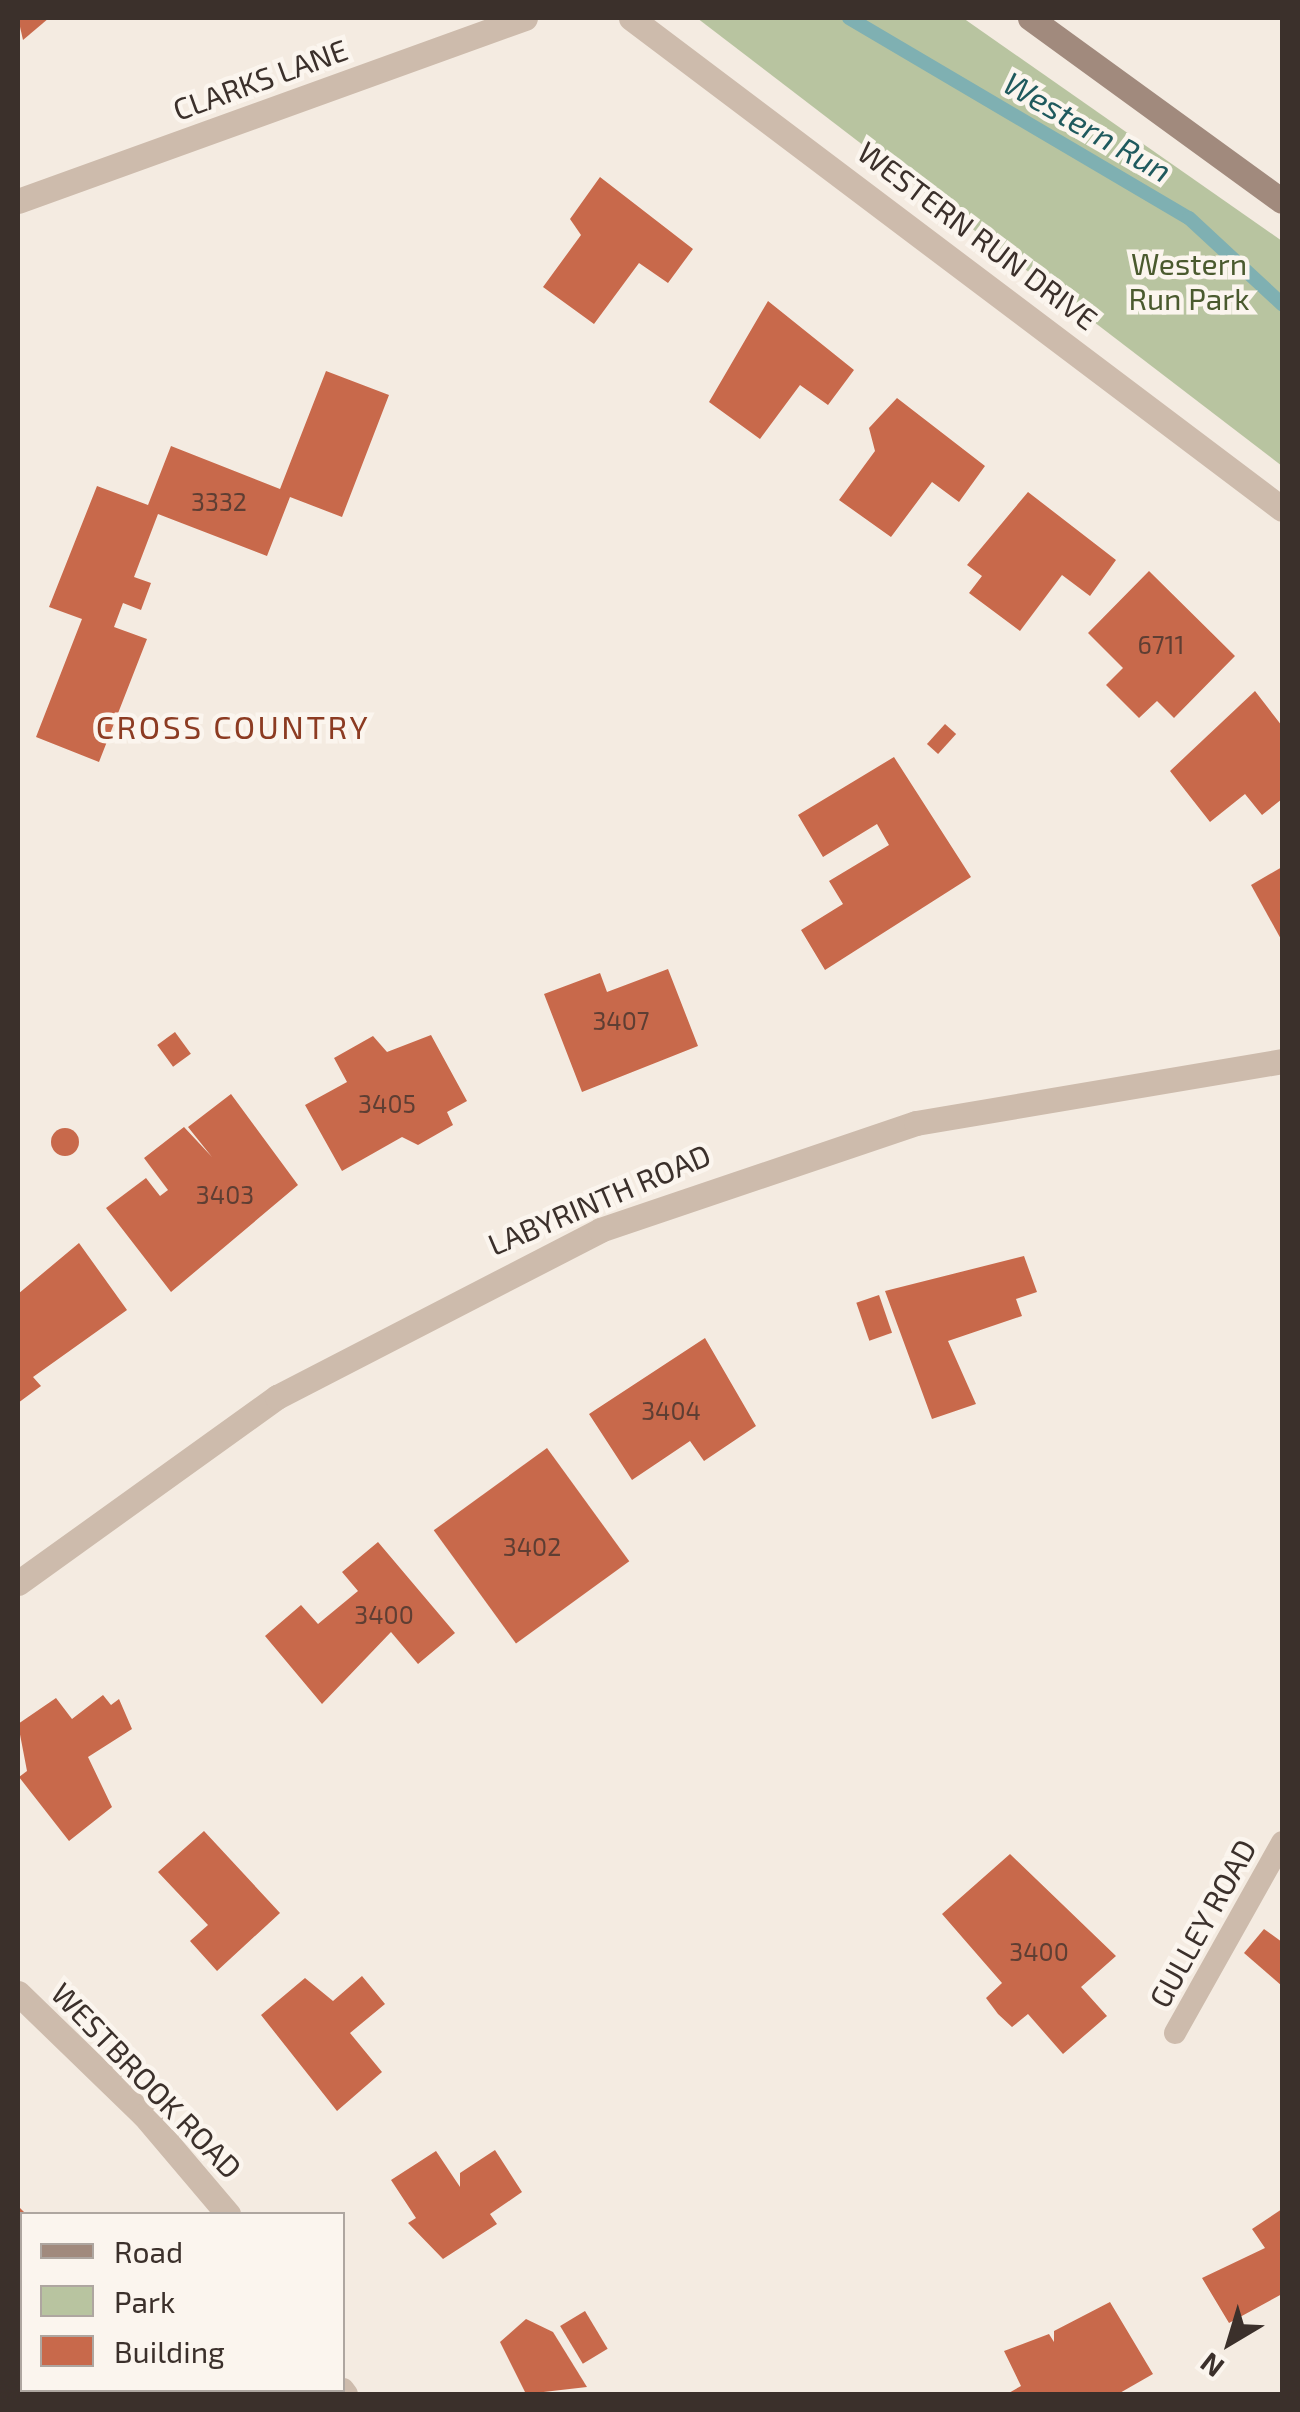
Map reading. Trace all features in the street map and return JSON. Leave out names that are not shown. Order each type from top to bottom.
[{"type":"main road","points":[[1030,18],[1282,201]]},
{"type":"street","name":"CLARKS LANE","points":[[18,201],[525,18]]},
{"type":"street","name":"WESTERN RUN DRIVE","points":[[630,18],[1282,509]]},
{"type":"street","name":"LABYRINTH ROAD","points":[[18,1582],[277,1397],[600,1230],[916,1123],[1282,1061]]},
{"type":"street","name":"WESTBROOK ROAD","points":[[18,1992],[144,2114],[226,2212]]},
{"type":"lane","name":"GULLEY ROAD","points":[[1175,2034],[1282,1842]]},
{"type":"green space","name":"Western Run Park","points":[[697,18],[963,18],[1282,241],[1282,466]]},
{"type":"building","points":[[18,18],[49,18],[23,40]]},
{"type":"building","points":[[600,177],[693,249],[668,283],[639,263],[594,324],[543,287],[581,235],[570,219]]},
{"type":"building","points":[[768,301],[854,370],[828,405],[800,385],[760,439],[709,402]]},
{"type":"building","points":[[326,371],[389,395],[342,517],[290,497],[267,556],[158,514],[134,577],[151,583],[141,610],[123,603],[114,627],[147,639],[99,762],[36,737],[82,619],[49,607],[97,486],[148,505],[171,446],[280,489]]},
{"type":"building","points":[[897,398],[985,466],[959,502],[932,482],[891,537],[839,500],[875,451],[869,428]]},
{"type":"building","points":[[1028,492],[1116,560],[1090,596],[1062,575],[1020,631],[969,593],[982,576],[967,565]]},
{"type":"building","points":[[1149,571],[1235,656],[1174,718],[1157,701],[1139,718],[1106,685],[1123,668],[1088,633]]},
{"type":"building","points":[[1255,691],[1282,726],[1282,799],[1262,815],[1245,794],[1210,822],[1170,771]]},
{"type":"building","points":[[945,724],[956,734],[938,754],[927,744]]},
{"type":"building","points":[[894,757],[971,877],[825,970],[801,930],[843,904],[829,881],[889,845],[877,824],[823,857],[798,815]]},
{"type":"building","points":[[1282,867],[1282,941],[1251,885]]},
{"type":"building","points":[[668,969],[698,1046],[582,1092],[544,994],[600,973],[607,992]]},
{"type":"building","points":[[175,1032],[191,1054],[173,1067],[157,1045]]},
{"type":"building","points":[[431,1035],[467,1101],[447,1112],[453,1125],[418,1145],[402,1137],[342,1171],[305,1105],[347,1082],[334,1058],[373,1036],[387,1052]]},
{"type":"building","points":[[231,1094],[298,1185],[171,1292],[106,1208],[146,1178],[160,1196],[168,1190],[144,1158],[184,1127],[212,1157],[188,1127]]},
{"type":"building","points":[[65,1128],[75,1132],[79,1142],[75,1152],[65,1156],[55,1152],[51,1142],[55,1132]]},
{"type":"building","points":[[79,1243],[127,1310],[33,1377],[41,1386],[18,1403],[18,1294]]},
{"type":"building","points":[[1024,1256],[1037,1292],[1016,1299],[1022,1316],[948,1341],[976,1404],[932,1419],[885,1291]]},
{"type":"building","points":[[879,1295],[892,1333],[869,1341],[856,1303]]},
{"type":"building","points":[[705,1338],[756,1426],[704,1461],[690,1441],[632,1480],[589,1414]]},
{"type":"building","points":[[547,1448],[629,1561],[516,1644],[434,1530]]},
{"type":"building","points":[[378,1542],[455,1633],[418,1664],[391,1632],[322,1704],[265,1636],[301,1605],[318,1624],[358,1591],[342,1572]]},
{"type":"building","points":[[103,1695],[111,1705],[119,1699],[132,1729],[88,1757],[112,1807],[69,1841],[19,1777],[27,1771],[18,1724],[56,1698],[72,1719]]},
{"type":"building","points":[[204,1831],[280,1913],[217,1971],[190,1941],[208,1925],[158,1872]]},
{"type":"building","points":[[1010,1854],[1116,1956],[1081,1987],[1107,2016],[1063,2054],[1028,2014],[1012,2027],[998,2014],[986,1998],[1002,1983],[942,1914]]},
{"type":"building","points":[[1264,1929],[1282,1942],[1282,1986],[1244,1953]]},
{"type":"building","points":[[362,1976],[385,2004],[350,2033],[382,2072],[337,2111],[261,2015],[305,1978],[333,2001]]},
{"type":"building","points":[[495,2150],[522,2192],[490,2214],[497,2224],[443,2259],[408,2223],[416,2218],[391,2180],[436,2151],[460,2187],[460,2173]]},
{"type":"building","points":[[18,2206],[24,2212],[20,2212],[18,2283]]},
{"type":"building","points":[[1282,2209],[1282,2294],[1229,2323],[1202,2278],[1265,2248],[1252,2229]]},
{"type":"building","points":[[1110,2302],[1153,2374],[1118,2394],[1007,2394],[1021,2386],[1004,2351],[1049,2334],[1054,2342],[1054,2331]]},
{"type":"building","points":[[585,2311],[608,2349],[583,2364],[560,2326]]},
{"type":"building","points":[[526,2319],[553,2332],[587,2387],[526,2394],[500,2342]]},
{"type":"waterway","name":"Western Run","points":[[849,18],[1189,218],[1282,304]]},
{"type":"district","name":"CROSS COUNTRY","points":[[233,726]]}]
